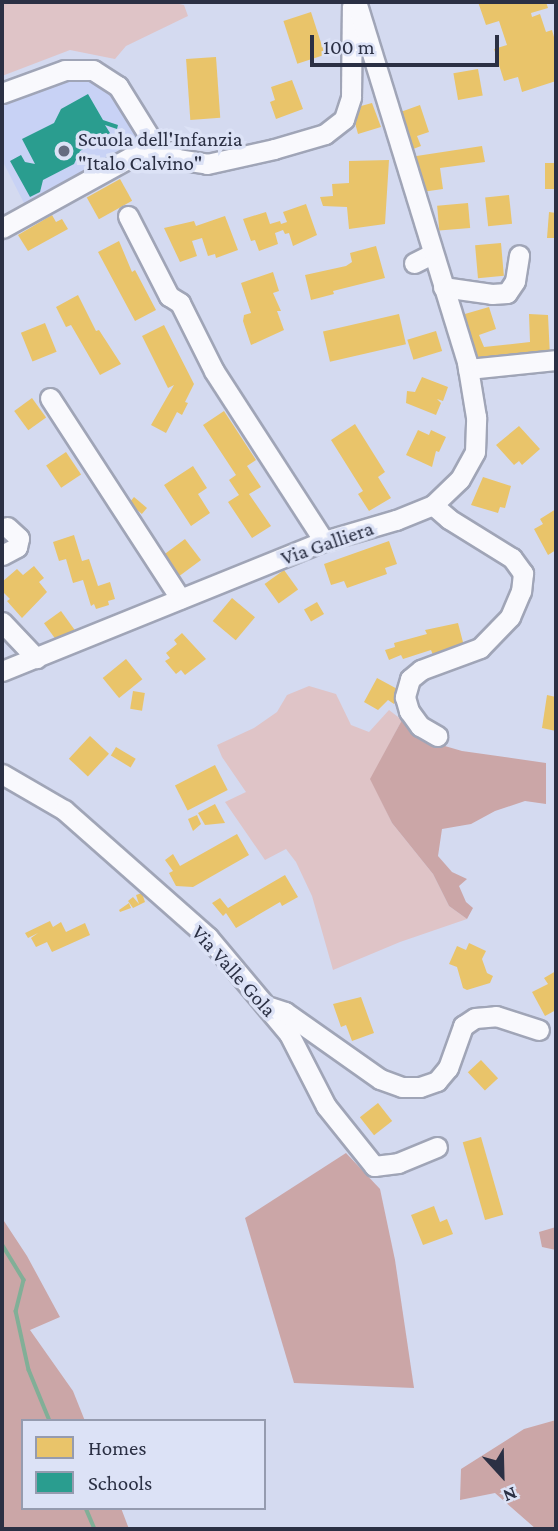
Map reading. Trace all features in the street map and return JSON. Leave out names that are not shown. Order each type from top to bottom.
[{"type":"street","points":[[2,93],[65,70],[93,70],[118,86],[154,145],[177,159],[207,164],[325,134],[344,119],[351,97],[354,2]]},
{"type":"street","name":"Via Galliera","points":[[2,671],[324,541],[396,520],[433,505],[460,479],[475,452],[476,417],[468,369],[407,173],[379,69],[354,2]]},
{"type":"street","points":[[2,228],[154,145]]},
{"type":"street","points":[[128,216],[169,296],[180,303],[214,371],[324,541]]},
{"type":"street","points":[[414,263],[432,254]]},
{"type":"street","points":[[443,287],[492,294],[507,293],[515,281],[519,255]]},
{"type":"street","points":[[468,369],[556,360]]},
{"type":"street","points":[[50,398],[180,598]]},
{"type":"street","points":[[433,505],[449,519],[512,558],[523,573],[522,591],[510,617],[480,649],[421,670],[410,680],[404,697],[409,711],[420,726],[437,736]]},
{"type":"street","points":[[2,555],[17,547],[19,538],[7,527]]},
{"type":"street","points":[[2,622],[36,658]]},
{"type":"street","name":"Via Valle Gola","points":[[2,774],[64,810],[208,937],[289,1034],[327,1106],[374,1166],[398,1163],[437,1147]]},
{"type":"street","points":[[265,1005],[285,1012],[380,1079],[402,1087],[420,1087],[437,1081],[448,1068],[463,1026],[475,1018],[496,1016],[539,1030]]},
{"type":"shaded area","points":[[2,2],[169,2],[184,5],[188,16],[126,46],[115,59],[70,50],[2,76]]},
{"type":"shaded area","name":"Scuola dell'Infanzia \"Italo Calvino\"","points":[[73,80],[89,80],[117,98],[143,142],[26,207],[2,160],[2,104]]},
{"type":"shaded area","points":[[309,686],[336,694],[351,725],[369,732],[389,710],[402,720],[371,779],[392,823],[433,874],[449,906],[467,919],[400,942],[333,970],[312,896],[296,862],[286,849],[265,860],[225,802],[246,792],[217,745],[254,728],[277,712],[287,695]]},
{"type":"shaded area","points":[[402,720],[431,742],[462,751],[546,763],[546,804],[525,801],[495,811],[471,824],[442,829],[438,856],[452,872],[467,879],[459,886],[466,902],[473,908],[467,919],[449,906],[433,874],[392,823],[370,779]]},
{"type":"shaded area","points":[[346,1153],[380,1189],[395,1260],[414,1388],[294,1383],[245,1218]]},
{"type":"shaded area","points":[[2,1218],[27,1256],[60,1317],[30,1330],[73,1391],[84,1419],[21,1419],[21,1510],[122,1510],[129,1529],[2,1529]]},
{"type":"shaded area","points":[[556,1227],[556,1250],[542,1247],[539,1232]]},
{"type":"shaded area","points":[[556,1420],[556,1529],[536,1529],[495,1493],[460,1500],[461,1469],[524,1429]]},
{"type":"building: Homes","points":[[478,2],[546,2],[548,8],[531,13],[532,17],[540,14],[546,32],[552,30],[556,44],[556,81],[522,92],[518,77],[504,81],[494,49],[507,45],[499,21],[486,25]]},
{"type":"building: Homes","points":[[311,12],[325,55],[297,64],[283,21]]},
{"type":"building: Homes","points":[[216,57],[220,118],[190,120],[186,59]]},
{"type":"building: Homes","points":[[478,69],[483,96],[458,100],[453,73]]},
{"type":"building: Homes","points":[[292,80],[303,109],[276,119],[270,102],[275,100],[271,87]]},
{"type":"building: Homes","points":[[372,103],[381,127],[358,134],[355,123],[361,106]]},
{"type":"building: Homes","points":[[420,105],[429,132],[417,136],[421,146],[408,151],[395,114]]},
{"type":"building: Homes","points":[[482,146],[485,162],[440,168],[443,189],[422,192],[410,157]]},
{"type":"building: Homes","points":[[389,160],[385,224],[349,229],[347,207],[323,206],[320,197],[333,196],[332,184],[349,183],[349,161]]},
{"type":"building: Homes","points":[[545,163],[556,163],[556,189],[545,189]]},
{"type":"building: Homes","points":[[120,179],[132,201],[99,219],[87,197]]},
{"type":"building: Homes","points":[[509,195],[512,224],[488,226],[485,198]]},
{"type":"building: Homes","points":[[468,203],[470,228],[439,231],[437,206]]},
{"type":"building: Homes","points":[[306,204],[317,235],[293,246],[289,233],[285,234],[283,230],[275,233],[278,244],[259,251],[255,240],[251,241],[243,219],[266,212],[270,224],[280,221],[281,224],[287,222],[283,212]]},
{"type":"building: Homes","points":[[549,212],[556,213],[556,238],[547,238]]},
{"type":"building: Homes","points":[[52,215],[56,222],[62,219],[68,229],[28,251],[18,235]]},
{"type":"building: Homes","points":[[225,216],[238,250],[216,258],[215,254],[208,256],[202,238],[192,241],[197,256],[180,262],[164,228],[194,221],[196,226]]},
{"type":"building: Homes","points":[[119,241],[132,272],[135,270],[156,310],[135,321],[98,252]]},
{"type":"building: Homes","points":[[501,243],[504,276],[478,278],[475,245]]},
{"type":"building: Homes","points":[[376,246],[385,278],[333,291],[334,294],[311,300],[305,275],[346,266],[352,262],[350,253]]},
{"type":"building: Homes","points":[[273,272],[279,291],[273,293],[281,311],[277,311],[284,330],[251,345],[243,321],[244,315],[251,313],[241,283]]},
{"type":"building: Homes","points":[[78,295],[96,331],[99,330],[121,364],[100,375],[71,325],[66,327],[56,307]]},
{"type":"building: Homes","points":[[489,307],[496,329],[479,335],[484,347],[530,342],[529,314],[548,315],[550,357],[472,364],[458,316]]},
{"type":"building: Homes","points":[[399,314],[406,344],[330,362],[323,332]]},
{"type":"building: Homes","points":[[45,323],[57,352],[33,361],[21,333]]},
{"type":"building: Homes","points":[[164,325],[194,384],[182,415],[177,412],[166,433],[151,425],[174,385],[168,388],[142,336]]},
{"type":"building: Homes","points":[[436,331],[442,351],[413,360],[407,340]]},
{"type":"building: Homes","points":[[422,377],[448,387],[443,401],[437,399],[441,403],[436,415],[406,403],[407,391],[415,392]]},
{"type":"building: Homes","points":[[32,398],[46,417],[28,430],[14,411]]},
{"type":"building: Homes","points":[[224,411],[256,460],[247,466],[261,487],[249,494],[271,526],[252,538],[228,502],[239,495],[229,480],[236,475],[203,425]]},
{"type":"building: Homes","points":[[355,424],[385,472],[378,477],[391,498],[369,511],[358,494],[363,491],[331,440]]},
{"type":"building: Homes","points":[[519,426],[540,449],[522,465],[519,461],[514,465],[496,445]]},
{"type":"building: Homes","points":[[418,430],[429,435],[431,430],[446,437],[439,452],[436,451],[432,467],[406,455]]},
{"type":"building: Homes","points":[[66,452],[81,474],[61,488],[46,465]]},
{"type":"building: Homes","points":[[193,466],[207,488],[198,494],[210,513],[191,526],[164,485]]},
{"type":"building: Homes","points":[[483,477],[511,486],[505,508],[500,507],[498,513],[471,505]]},
{"type":"building: Homes","points":[[134,497],[147,508],[142,514],[129,503]]},
{"type":"building: Homes","points":[[556,509],[556,550],[548,555],[534,529],[543,524],[540,519]]},
{"type":"building: Homes","points":[[74,535],[82,561],[89,559],[98,586],[110,582],[115,599],[108,601],[109,605],[96,609],[94,604],[91,606],[83,580],[73,583],[66,559],[59,561],[53,542]]},
{"type":"building: Homes","points":[[185,539],[201,560],[178,577],[158,559]]},
{"type":"building: Homes","points":[[389,541],[397,564],[385,568],[387,574],[347,588],[344,581],[331,585],[324,564]]},
{"type":"building: Homes","points":[[34,566],[44,578],[39,582],[47,592],[22,618],[7,601],[10,599],[2,591],[2,582],[17,569],[23,575]]},
{"type":"building: Homes","points":[[284,570],[298,589],[279,604],[265,584]]},
{"type":"building: Homes","points":[[232,598],[255,617],[236,640],[213,621]]},
{"type":"building: Homes","points":[[317,602],[324,614],[311,622],[304,610]]},
{"type":"building: Homes","points":[[61,611],[75,630],[58,643],[44,623]]},
{"type":"building: Homes","points":[[458,623],[464,646],[433,655],[431,650],[403,659],[401,655],[389,660],[385,650],[395,647],[394,643],[427,634],[425,630]]},
{"type":"building: Homes","points":[[182,633],[206,659],[185,675],[181,670],[176,674],[165,661],[170,658],[166,653],[177,644],[174,640]]},
{"type":"building: Homes","points":[[126,659],[142,679],[119,698],[103,678]]},
{"type":"building: Homes","points":[[377,678],[401,691],[394,704],[388,700],[378,710],[364,702]]},
{"type":"building: Homes","points":[[133,691],[145,693],[142,711],[130,709]]},
{"type":"building: Homes","points":[[547,695],[556,697],[556,731],[542,728]]},
{"type":"building: Homes","points":[[90,736],[109,754],[88,776],[69,759]]},
{"type":"building: Homes","points":[[116,747],[136,759],[131,767],[111,756]]},
{"type":"building: Homes","points":[[215,765],[228,790],[188,810],[175,785]]},
{"type":"building: Homes","points":[[215,804],[225,823],[205,825],[198,813]]},
{"type":"building: Homes","points":[[197,815],[201,824],[193,831],[188,819]]},
{"type":"building: Homes","points":[[237,834],[249,855],[193,887],[176,886],[169,873],[173,871],[165,860],[173,854],[180,866]]},
{"type":"building: Homes","points":[[285,875],[298,897],[282,906],[280,902],[236,928],[226,913],[223,916],[212,903],[220,898],[228,908]]},
{"type":"building: Homes","points":[[142,893],[145,902],[133,908],[128,901],[133,897],[139,904],[136,895]]},
{"type":"building: Homes","points":[[129,903],[131,908],[120,912],[119,910]]},
{"type":"building: Homes","points":[[50,921],[53,927],[61,922],[66,932],[85,923],[90,935],[52,952],[47,942],[36,947],[31,938],[38,933],[28,938],[25,933]]},
{"type":"building: Homes","points":[[469,943],[486,951],[482,959],[487,973],[493,976],[490,983],[467,990],[463,988],[457,967],[449,964],[457,946],[466,950]]},
{"type":"building: Homes","points":[[556,971],[556,1010],[545,1016],[532,992],[548,984],[544,978]]},
{"type":"building: Homes","points":[[361,997],[374,1033],[352,1041],[346,1025],[341,1027],[333,1004]]},
{"type":"building: Homes","points":[[481,1060],[498,1078],[485,1091],[468,1072]]},
{"type":"building: Homes","points":[[378,1103],[392,1121],[374,1135],[360,1117]]},
{"type":"building: Homes","points":[[481,1137],[503,1215],[485,1220],[463,1142]]},
{"type":"building: Homes","points":[[434,1206],[440,1222],[447,1219],[453,1234],[423,1245],[411,1215]]},
{"type":"building: Schools","points":[[88,94],[103,120],[118,125],[117,129],[105,125],[110,133],[80,151],[74,164],[43,180],[40,192],[30,197],[10,161],[21,155],[25,162],[35,164],[22,139],[54,123],[61,109]]},
{"type":"waterway","points":[[2,1244],[24,1280],[16,1311],[29,1370],[49,1419]]},
{"type":"waterway","points":[[87,1510],[95,1529]]},
{"type":"place","name":"Scuola dell'Infanzia \"Italo Calvino\"","points":[[64,151]]}]
